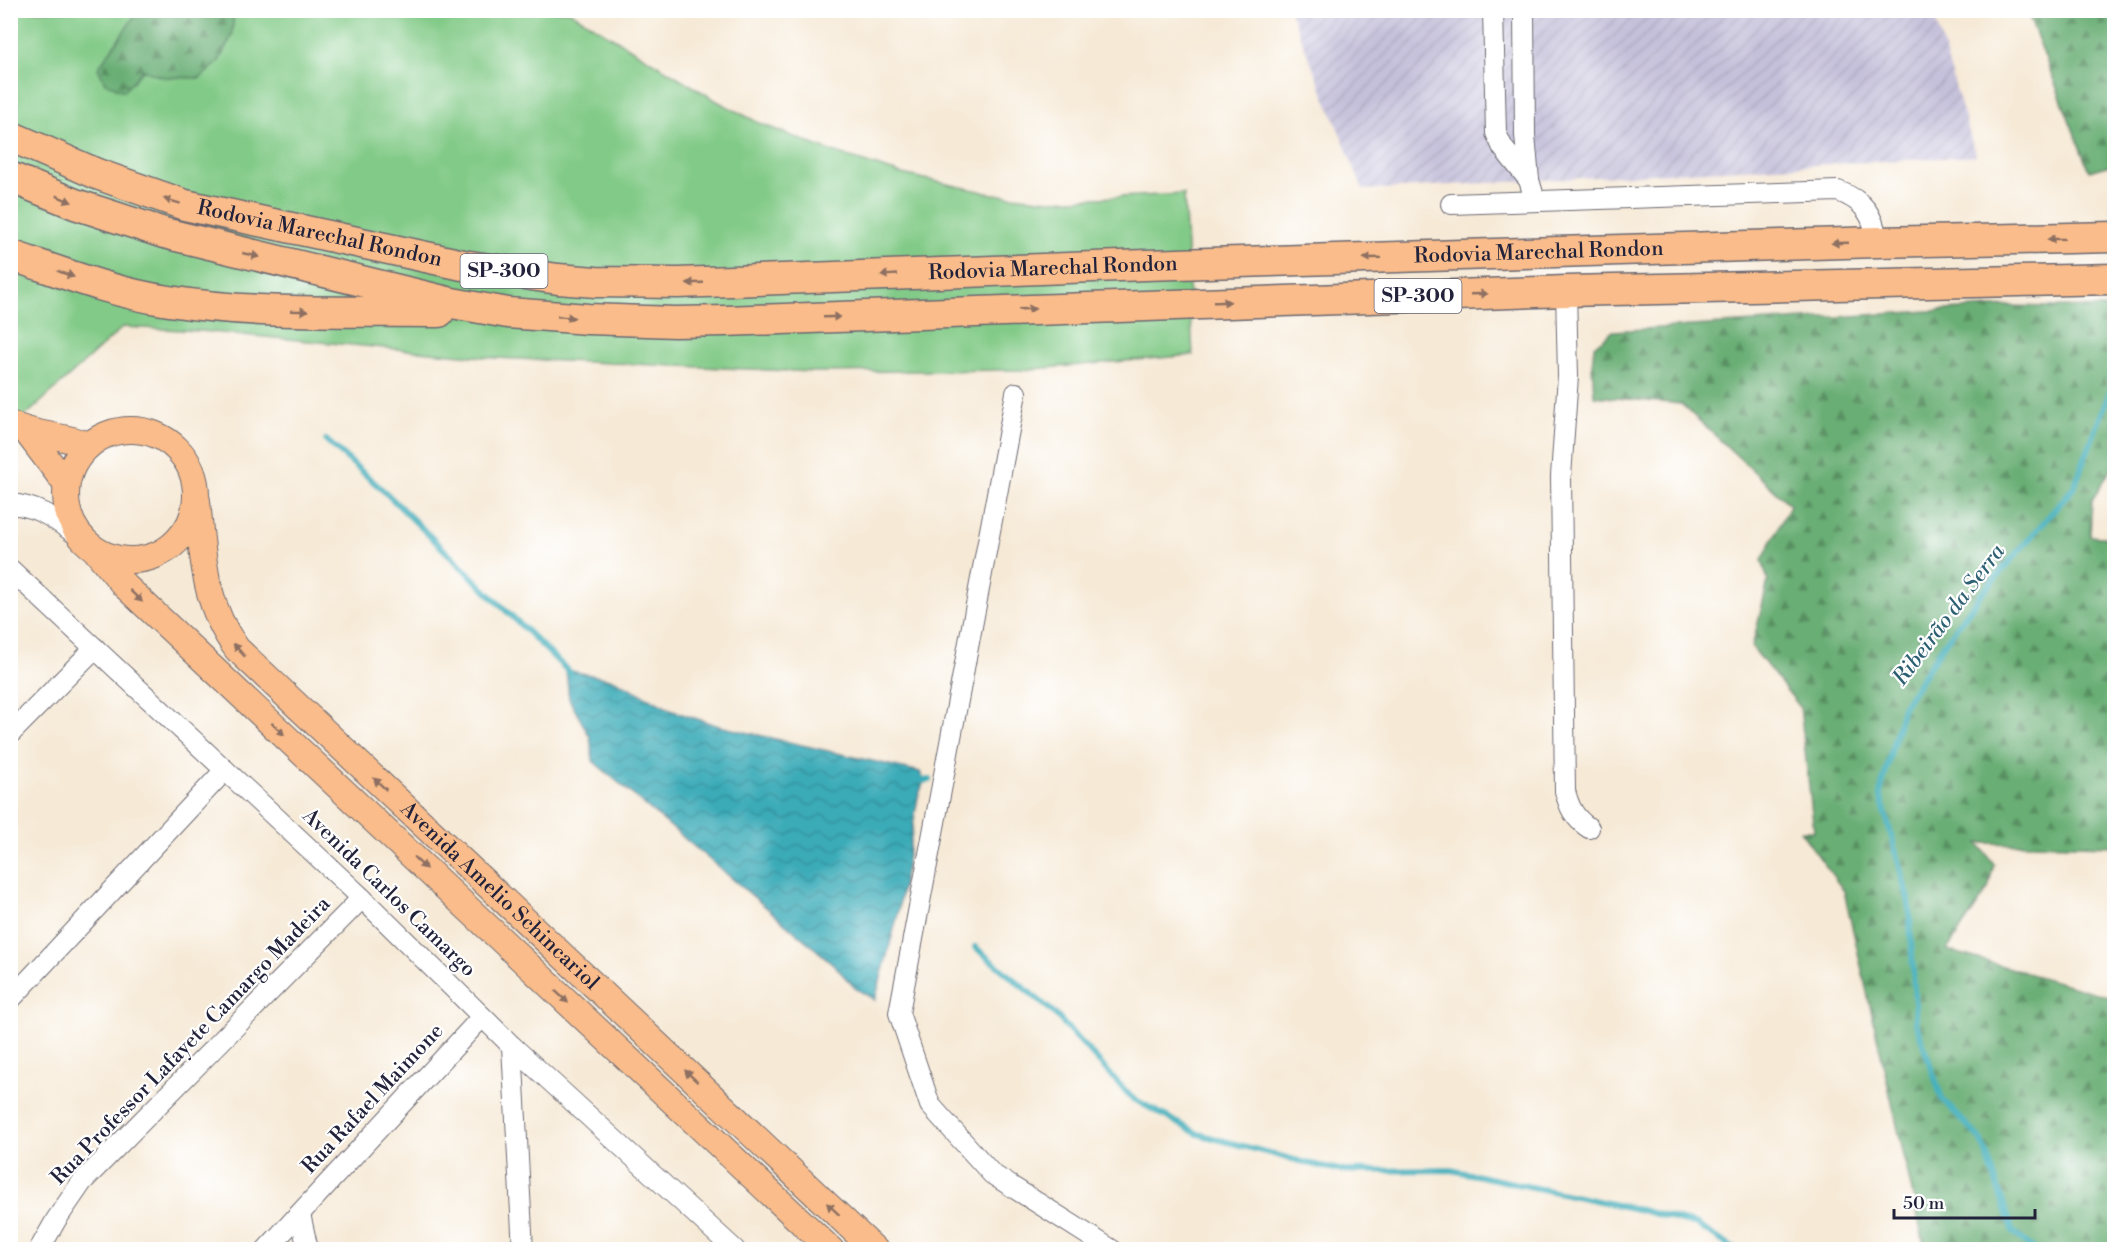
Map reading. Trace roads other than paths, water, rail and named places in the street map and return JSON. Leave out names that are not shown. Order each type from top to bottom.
[{"type":"highway","name":"Rodovia Marechal Rondon","points":[[10,136],[97,174],[185,205],[463,265],[558,279],[596,282],[678,283],[969,271],[1878,242],[2115,237]]},
{"type":"highway","name":"Rodovia Marechal Rondon","points":[[10,177],[84,207],[164,233],[452,303],[508,313],[588,319],[675,322],[1566,291],[2115,279]]},
{"type":"highway","points":[[10,255],[79,280],[168,301],[285,311],[508,313]]},
{"type":"main road","points":[[18,428],[70,438],[89,445]]},
{"type":"main road","points":[[18,428],[66,484]]},
{"type":"main road","points":[[124,430],[144,431],[162,438],[177,449],[189,464],[195,482],[196,501],[192,519],[183,536],[169,549],[153,557],[134,561],[115,559],[89,545],[71,521],[66,503],[66,484],[71,469],[89,445],[106,435],[124,430]]},
{"type":"main road","name":"Avenida Amelio Schincariol","points":[[196,501],[210,596],[221,625],[237,649],[875,1250]]},
{"type":"main road","name":"Avenida Amelio Schincariol","points":[[89,545],[124,585],[831,1250]]},
{"type":"street","points":[[1493,10],[1496,133],[1503,148],[1529,180]]},
{"type":"street","points":[[1524,10],[1525,135],[1529,180],[1535,200]]},
{"type":"street","points":[[1451,204],[1838,191],[1853,197],[1866,209],[1874,223],[1878,242]]},
{"type":"street","points":[[1566,291],[1568,376],[1561,476],[1565,791],[1569,807],[1578,821],[1589,828]]},
{"type":"street","points":[[1016,393],[899,1013],[930,1105],[992,1174],[1112,1250]]},
{"type":"street","points":[[10,504],[34,507],[53,517],[89,545]]},
{"type":"street","name":"Avenida Carlos Camargo","points":[[10,569],[362,898],[482,1017],[735,1250]]},
{"type":"street","points":[[10,734],[95,648]]},
{"type":"street","points":[[10,1000],[225,770]]},
{"type":"street","name":"Rua Professor Lafayete Camargo Madeira","points":[[39,1250],[82,1182],[362,898]]},
{"type":"street","name":"Rua Rafael Maimone","points":[[266,1250],[482,1017]]},
{"type":"street","points":[[513,1046],[523,1250]]},
{"type":"street","points":[[300,1214],[308,1250]]},
{"type":"water","points":[[566,670],[615,680],[673,711],[719,726],[920,772],[924,781],[918,797],[897,918],[875,1000],[855,988],[832,963],[593,761],[590,737],[569,699]]},
{"type":"waterway","name":"Ribeirão da Serra","points":[[2035,1250],[2013,1232],[1982,1141],[1942,1099],[1916,1023],[1909,902],[1880,793],[1903,707],[1944,644],[1979,597],[2074,487],[2114,381]]},
{"type":"waterway","points":[[326,440],[385,492],[571,674]]},
{"type":"waterway","points":[[918,781],[930,780]]},
{"type":"waterway","points":[[975,947],[1053,1012],[1132,1098],[1198,1134],[1344,1171],[1451,1170],[1641,1210],[1697,1225],[1736,1250]]}]
